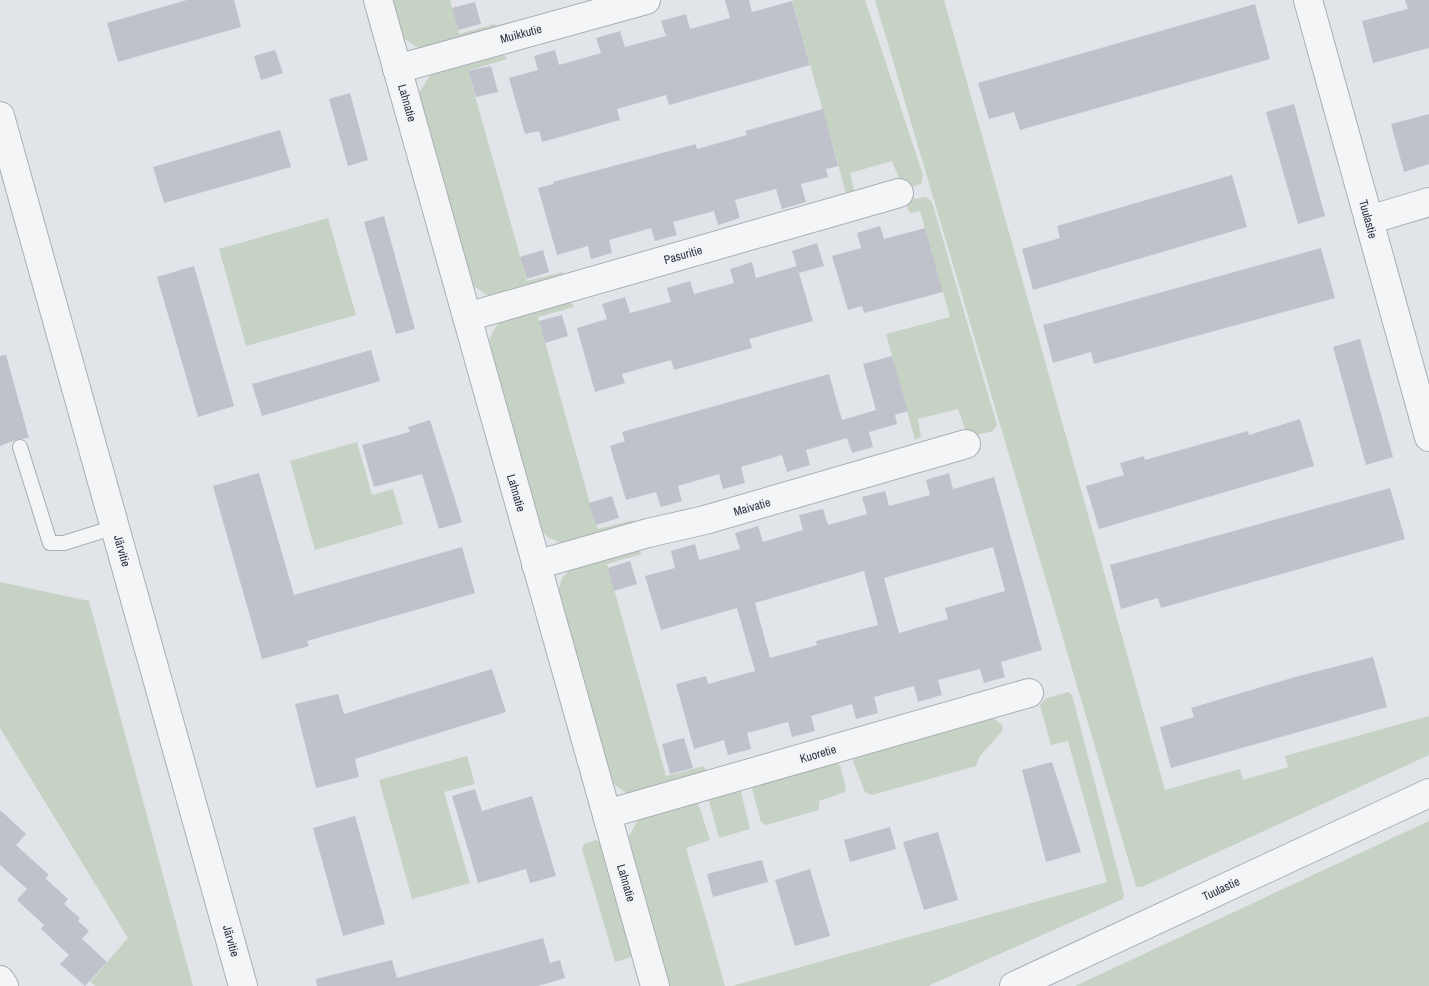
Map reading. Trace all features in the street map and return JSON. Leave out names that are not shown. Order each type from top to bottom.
[{"type":"street","name":"Lahnatie","points":[[378,0],[654,986]]},
{"type":"street","name":"Muikkutie","points":[[397,69],[646,0]]},
{"type":"street","name":"Tuulastie","points":[[1308,0],[1429,437]]},
{"type":"street","name":"Järvitie","points":[[0,116],[243,986]]},
{"type":"street","name":"Pasuritie","points":[[467,317],[899,193]]},
{"type":"street","points":[[1369,220],[1429,202]]},
{"type":"street","name":"Maivatie","points":[[536,565],[648,533],[705,520],[966,444]]},
{"type":"street","name":"Kuoretie","points":[[607,814],[1029,693]]},
{"type":"street","name":"Tuulastie","points":[[1014,986],[1429,793]]},
{"type":"street","points":[[0,980],[4,986]]},
{"type":"lane","points":[[20,447],[50,543],[64,543],[115,526]]},
{"type":"green space","points":[[392,0],[450,0],[459,34],[495,24],[496,28],[420,49],[403,38]]},
{"type":"green space","points":[[792,0],[865,0],[923,175],[921,184],[906,189],[903,188],[892,161],[850,173],[855,194],[838,200],[837,195],[846,193]]},
{"type":"green space","points":[[875,0],[944,0],[1165,790],[1240,769],[1243,780],[1288,767],[1285,756],[1429,716],[1429,755],[1142,887],[1136,886]]},
{"type":"green space","points":[[503,53],[507,59],[468,71],[527,281],[563,272],[563,277],[490,297],[472,285],[418,95],[430,75],[439,69]]},
{"type":"green space","points":[[926,197],[932,202],[997,425],[993,431],[968,437],[958,409],[918,419],[921,437],[915,440],[886,334],[950,317],[920,211],[910,213],[906,204],[909,200]]},
{"type":"green space","points":[[328,218],[356,315],[246,346],[219,249]]},
{"type":"green space","points":[[570,300],[574,307],[538,317],[596,525],[598,529],[634,520],[631,526],[567,545],[549,538],[540,529],[488,346],[493,331],[501,320]]},
{"type":"green space","points":[[357,442],[372,495],[393,489],[403,524],[315,550],[290,461]]},
{"type":"green space","points":[[638,549],[642,554],[607,564],[666,776],[704,766],[707,772],[634,795],[626,793],[611,782],[558,592],[562,578],[574,565]]},
{"type":"green space","points":[[0,582],[89,601],[193,986],[95,986],[90,982],[128,938],[0,728]]},
{"type":"green space","points":[[1068,692],[1072,695],[1124,895],[1123,899],[928,986],[732,986],[1107,882],[1068,741],[1051,745],[1040,705],[1045,699]]},
{"type":"green space","points":[[988,719],[994,719],[1003,726],[1002,731],[980,756],[976,766],[872,795],[865,792],[853,761],[856,756]]},
{"type":"green space","points":[[467,756],[475,784],[444,792],[470,883],[412,899],[379,780]]},
{"type":"green space","points":[[835,761],[840,765],[846,788],[845,792],[819,801],[819,810],[766,825],[761,822],[752,789],[756,784]]},
{"type":"green space","points":[[736,789],[741,792],[750,829],[719,838],[709,801],[712,795]]},
{"type":"green space","points":[[692,801],[698,803],[710,840],[686,848],[725,986],[667,986],[627,840],[639,818]]},
{"type":"green space","points":[[1429,821],[1429,986],[1075,986]]},
{"type":"green space","points":[[596,840],[600,843],[632,953],[629,958],[615,962],[582,849],[584,844]]},
{"type":"building","points":[[187,0],[234,0],[241,27],[118,62],[107,23]]},
{"type":"building","points":[[725,0],[749,0],[752,12],[792,1],[810,65],[669,105],[666,95],[617,109],[620,120],[542,142],[539,131],[525,134],[509,78],[538,70],[534,56],[555,50],[559,65],[601,53],[596,38],[620,31],[625,47],[666,36],[661,21],[686,14],[690,29],[730,18]]},
{"type":"building","points":[[1405,0],[1429,0],[1429,48],[1373,63],[1362,21],[1408,9]]},
{"type":"building","points":[[475,2],[481,24],[458,30],[452,8]]},
{"type":"building","points":[[1255,4],[1270,59],[1020,130],[1014,112],[989,119],[978,83]]},
{"type":"building","points":[[275,50],[283,73],[261,80],[254,56]]},
{"type":"building","points":[[491,66],[498,92],[476,97],[468,71]]},
{"type":"building","points":[[350,93],[368,160],[348,166],[329,99]]},
{"type":"building","points":[[1294,104],[1325,216],[1298,224],[1266,112]]},
{"type":"building","points":[[823,109],[838,166],[826,169],[828,177],[801,184],[806,202],[782,209],[776,189],[735,200],[740,218],[718,225],[714,211],[673,222],[677,235],[655,241],[651,228],[609,240],[612,253],[591,259],[588,246],[557,255],[538,188],[554,184],[553,182],[696,144],[697,149],[747,135],[745,131]]},
{"type":"building","points":[[1429,114],[1429,164],[1404,172],[1391,124]]},
{"type":"building","points":[[280,130],[291,167],[164,203],[153,167]]},
{"type":"building","points":[[1232,175],[1247,227],[1033,290],[1022,249],[1060,238],[1057,226]]},
{"type":"building","points":[[384,216],[415,329],[396,334],[364,222]]},
{"type":"building","points":[[880,226],[884,239],[925,228],[943,292],[864,313],[862,306],[848,310],[832,256],[861,248],[857,233]]},
{"type":"building","points":[[817,243],[824,266],[799,273],[792,251]]},
{"type":"building","points":[[1321,248],[1335,298],[1094,364],[1091,352],[1053,363],[1043,325]]},
{"type":"building","points":[[543,250],[549,272],[527,279],[520,257]]},
{"type":"building","points":[[752,262],[756,278],[797,266],[813,321],[749,339],[752,348],[674,370],[671,360],[622,374],[625,383],[595,392],[577,328],[607,319],[602,304],[625,297],[630,313],[671,302],[667,288],[690,281],[694,294],[734,283],[730,269]]},
{"type":"building","points":[[194,266],[234,406],[198,417],[157,277]]},
{"type":"building","points":[[562,315],[568,336],[545,343],[539,321]]},
{"type":"building","points":[[1360,339],[1393,457],[1366,465],[1333,347]]},
{"type":"building","points":[[371,350],[380,381],[262,416],[252,384]]},
{"type":"building","points":[[6,355],[29,438],[18,439],[0,446],[0,356]]},
{"type":"building","points":[[892,356],[908,411],[895,415],[897,424],[869,432],[873,447],[852,453],[847,438],[806,450],[810,465],[787,472],[782,455],[741,467],[745,483],[723,489],[719,474],[678,486],[682,501],[661,507],[656,492],[626,500],[610,446],[625,441],[622,432],[829,374],[842,420],[876,410],[863,364]]},
{"type":"building","points":[[1300,419],[1314,466],[1099,529],[1086,486],[1124,475],[1120,463],[1144,456],[1145,460],[1248,431],[1249,435]]},
{"type":"building","points":[[430,420],[462,522],[439,529],[422,474],[374,487],[362,445],[410,432],[408,427]]},
{"type":"building","points":[[259,473],[294,595],[462,547],[475,593],[307,641],[309,646],[262,659],[213,486]]},
{"type":"building","points":[[949,473],[953,489],[994,477],[1042,650],[1001,662],[1005,677],[984,683],[980,669],[938,680],[942,695],[918,702],[914,686],[874,697],[878,713],[856,719],[852,704],[811,716],[815,731],[792,737],[788,722],[747,733],[751,749],[728,755],[724,740],[694,749],[676,684],[706,676],[708,684],[755,671],[737,608],[661,630],[645,576],[675,568],[671,551],[695,544],[699,560],[740,549],[735,533],[758,526],[763,542],[803,530],[799,515],[823,509],[828,525],[867,514],[862,497],[885,491],[889,506],[930,495],[926,480]],"holes":[[[993,547],[1005,591],[945,608],[948,619],[899,633],[884,578]],[[864,571],[878,625],[816,641],[817,645],[770,658],[755,603]]]},
{"type":"building","points":[[1390,488],[1405,539],[1161,608],[1158,598],[1121,609],[1110,565]]},
{"type":"building","points":[[612,496],[619,518],[596,525],[589,503]]},
{"type":"building","points":[[630,561],[637,584],[614,591],[608,568]]},
{"type":"building","points":[[1373,657],[1387,707],[1171,768],[1160,727],[1194,717],[1191,708],[1295,677]]},
{"type":"building","points":[[492,669],[506,712],[355,759],[359,777],[316,788],[295,704],[338,694],[344,714]]},
{"type":"building","points":[[684,738],[693,768],[670,774],[662,744]]},
{"type":"building","points":[[1052,762],[1081,852],[1046,862],[1022,770]]},
{"type":"building","points":[[475,789],[482,811],[532,796],[556,876],[530,883],[526,869],[478,883],[452,796]]},
{"type":"building","points":[[0,810],[26,834],[16,845],[49,875],[45,878],[68,899],[64,904],[80,918],[78,921],[89,931],[82,939],[107,962],[85,986],[60,964],[69,955],[41,929],[44,925],[17,900],[27,889],[0,865]]},
{"type":"building","points":[[355,816],[385,924],[343,936],[313,828]]},
{"type":"building","points":[[890,827],[896,849],[850,862],[844,840]]},
{"type":"building","points":[[938,832],[958,900],[924,910],[903,842]]},
{"type":"building","points":[[762,860],[768,882],[713,897],[707,874]]},
{"type":"building","points":[[810,869],[830,936],[795,946],[775,880]]},
{"type":"building","points":[[543,938],[550,963],[560,960],[565,978],[538,986],[317,986],[316,979],[392,960],[397,978]]}]
